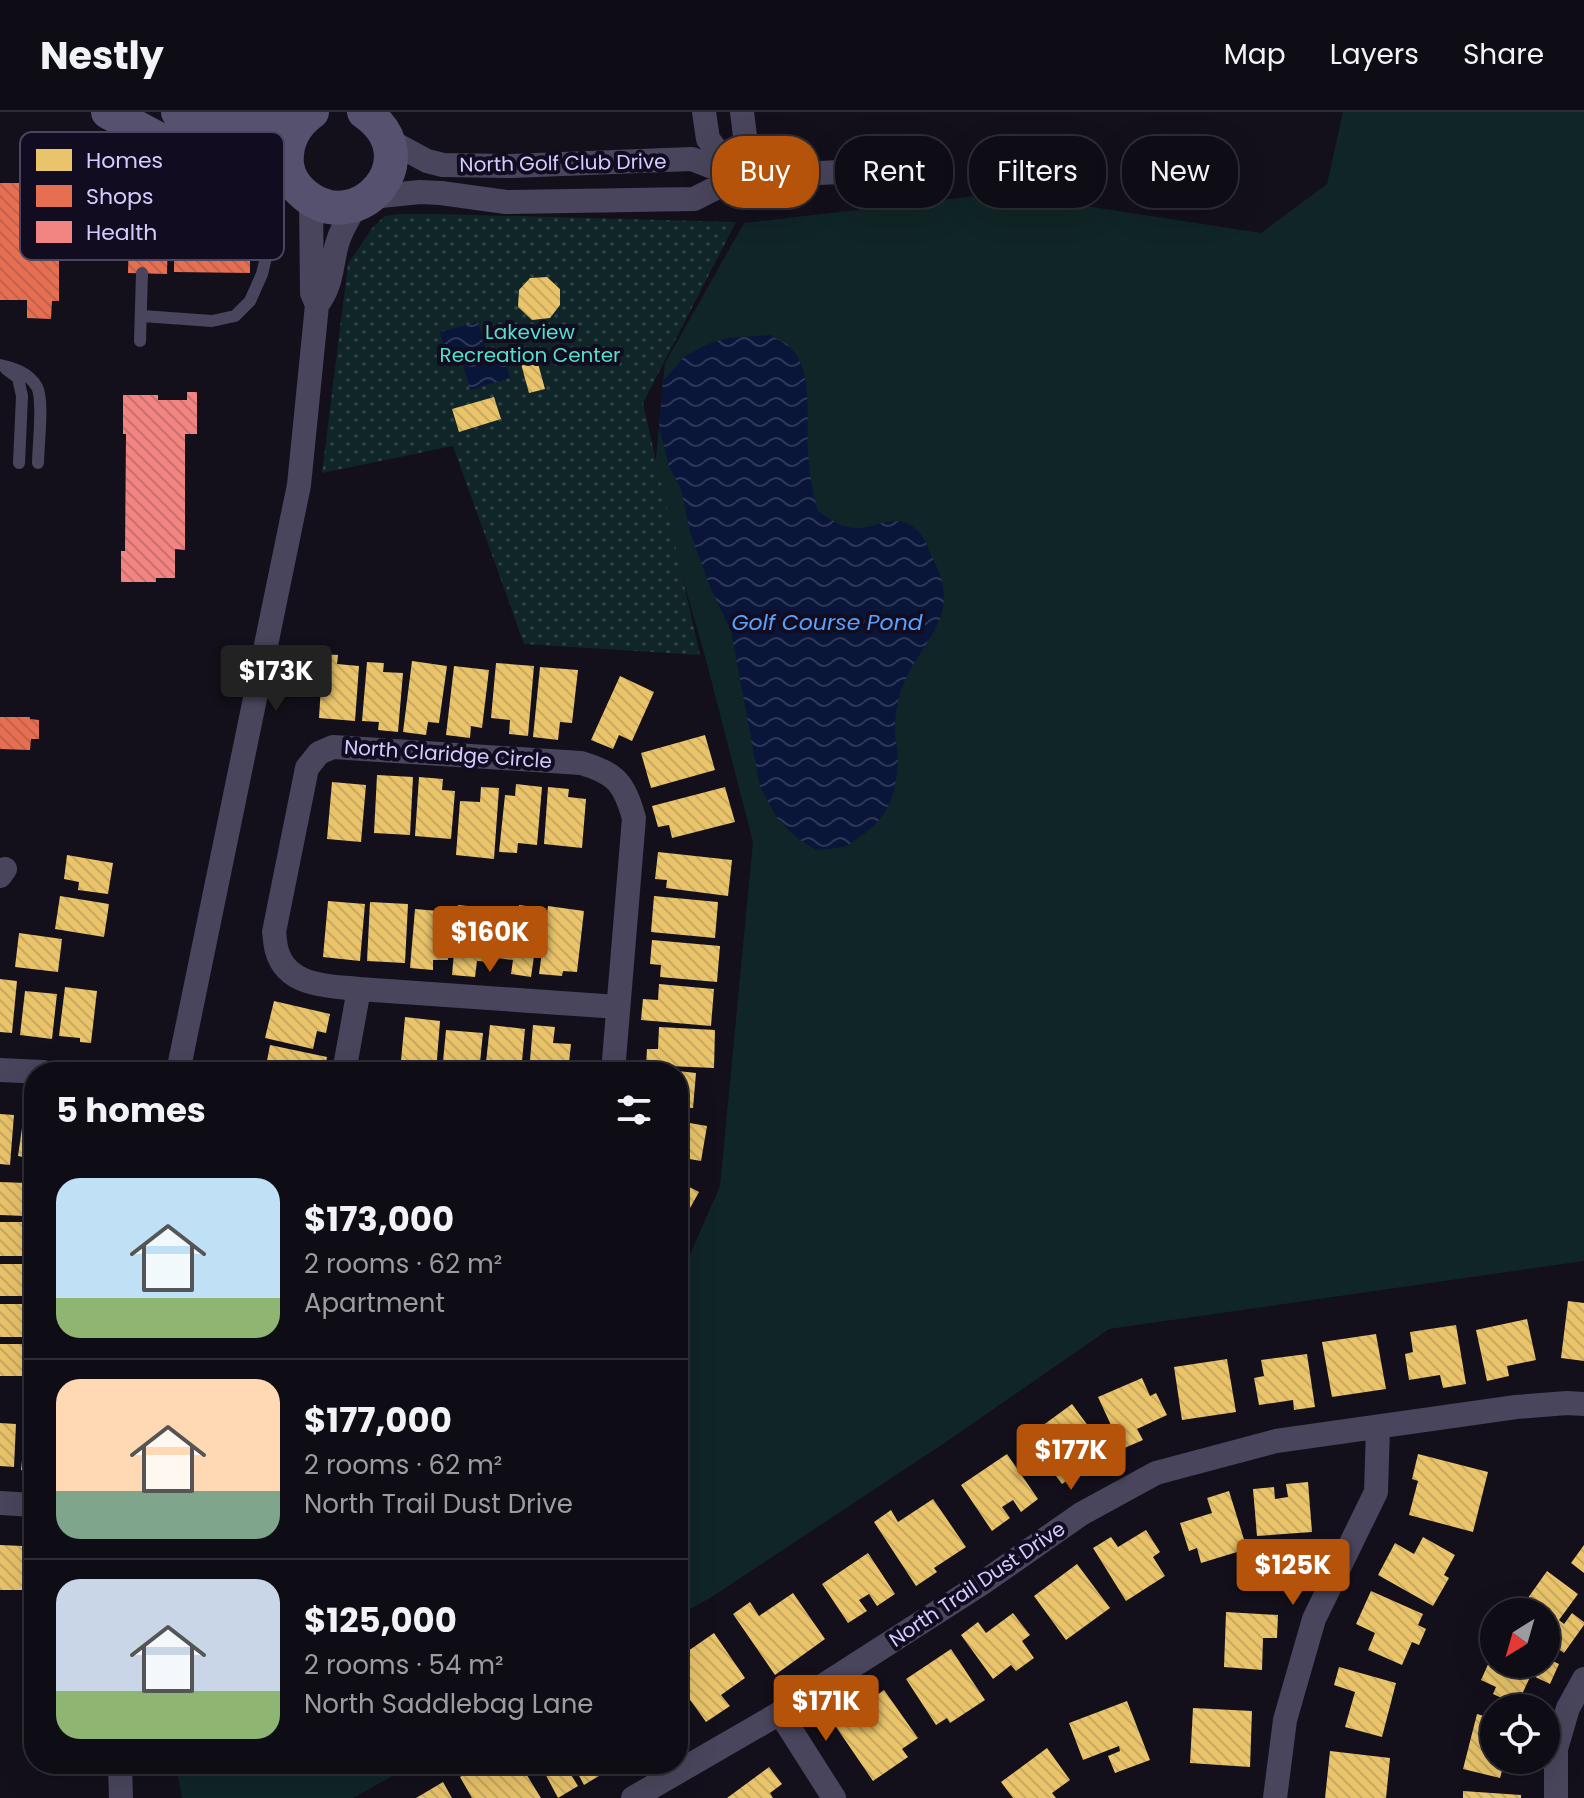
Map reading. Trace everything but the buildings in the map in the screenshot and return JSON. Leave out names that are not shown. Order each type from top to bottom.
[{"type":"street","points":[[108,112],[145,132]]},
{"type":"street","points":[[178,112],[199,120],[237,125],[275,126],[306,117]]},
{"type":"street","points":[[704,112],[708,139],[712,144]]},
{"type":"street","points":[[742,112],[745,136]]},
{"type":"street","points":[[306,117],[288,144],[289,174],[298,190],[327,207],[343,208],[364,201]]},
{"type":"street","points":[[317,305],[326,294],[337,242],[346,222],[387,174],[392,154],[374,121]]},
{"type":"street","name":"North Golf Club Drive","points":[[374,121],[427,161],[443,165],[511,166],[692,159],[712,167]]},
{"type":"street","points":[[284,171],[289,174]]},
{"type":"street","name":"North Golf Club Drive","points":[[364,201],[420,192],[506,202],[694,199],[712,190]]},
{"type":"street","points":[[180,1062],[299,485],[317,305],[312,293],[311,200]]},
{"type":"street","name":"North Claridge Circle","points":[[614,1062],[634,818],[618,780],[600,768],[581,763],[333,747],[319,753],[307,768],[274,932],[277,954],[294,975],[310,984],[359,989],[618,1007]]},
{"type":"street","points":[[346,1062],[359,989]]},
{"type":"street","points":[[0,1070],[24,1071]]},
{"type":"street","name":"North Trail Dust Drive","points":[[688,1766],[780,1713],[981,1584],[1081,1514],[1156,1473],[1276,1441],[1516,1407],[1584,1404]]},
{"type":"street","points":[[1275,1798],[1285,1720],[1314,1619],[1376,1492],[1378,1427]]},
{"type":"street","points":[[0,1503],[24,1504]]},
{"type":"street","points":[[1556,1798],[1556,1749],[1568,1708],[1584,1679]]},
{"type":"street","points":[[780,1713],[834,1798]]},
{"type":"street","points":[[120,1774],[121,1798]]},
{"type":"street","name":"North Trail Dust Drive","points":[[633,1798],[675,1774]]},
{"type":"lane","points":[[142,316],[212,321],[235,316],[250,301],[265,260]]},
{"type":"lane","points":[[140,341],[142,273]]},
{"type":"lane","points":[[0,365],[21,371],[38,388],[38,463]]},
{"type":"lane","points":[[0,365],[18,378],[22,396],[19,463]]},
{"type":"green space","points":[[1343,112],[1584,112],[1584,1261],[1109,1329],[943,1444],[688,1610],[688,1258],[720,1186],[753,842],[706,660],[654,478],[665,363],[744,223],[872,208],[953,208],[953,199],[969,197],[969,208],[1098,208],[1261,233],[1327,184]]},
{"type":"green space","name":"Lakeview Recreation Center","points":[[385,216],[736,222],[643,403],[700,655],[524,644],[453,446],[322,473],[348,264],[373,227]]},
{"type":"green space","points":[[178,1774],[396,1774],[353,1798],[182,1798]]},
{"type":"water","points":[[478,322],[487,354],[502,350],[510,378],[470,390],[460,353],[447,356],[440,332]]},
{"type":"water","name":"Golf Course Pond","points":[[770,335],[791,348],[803,370],[809,466],[818,511],[850,527],[862,528],[898,521],[912,526],[923,538],[942,580],[944,599],[941,615],[906,678],[899,697],[894,792],[885,812],[871,829],[848,845],[835,848],[816,850],[797,838],[777,818],[760,787],[731,631],[710,587],[690,532],[681,489],[669,466],[659,428],[663,381],[685,356],[727,338]]}]
